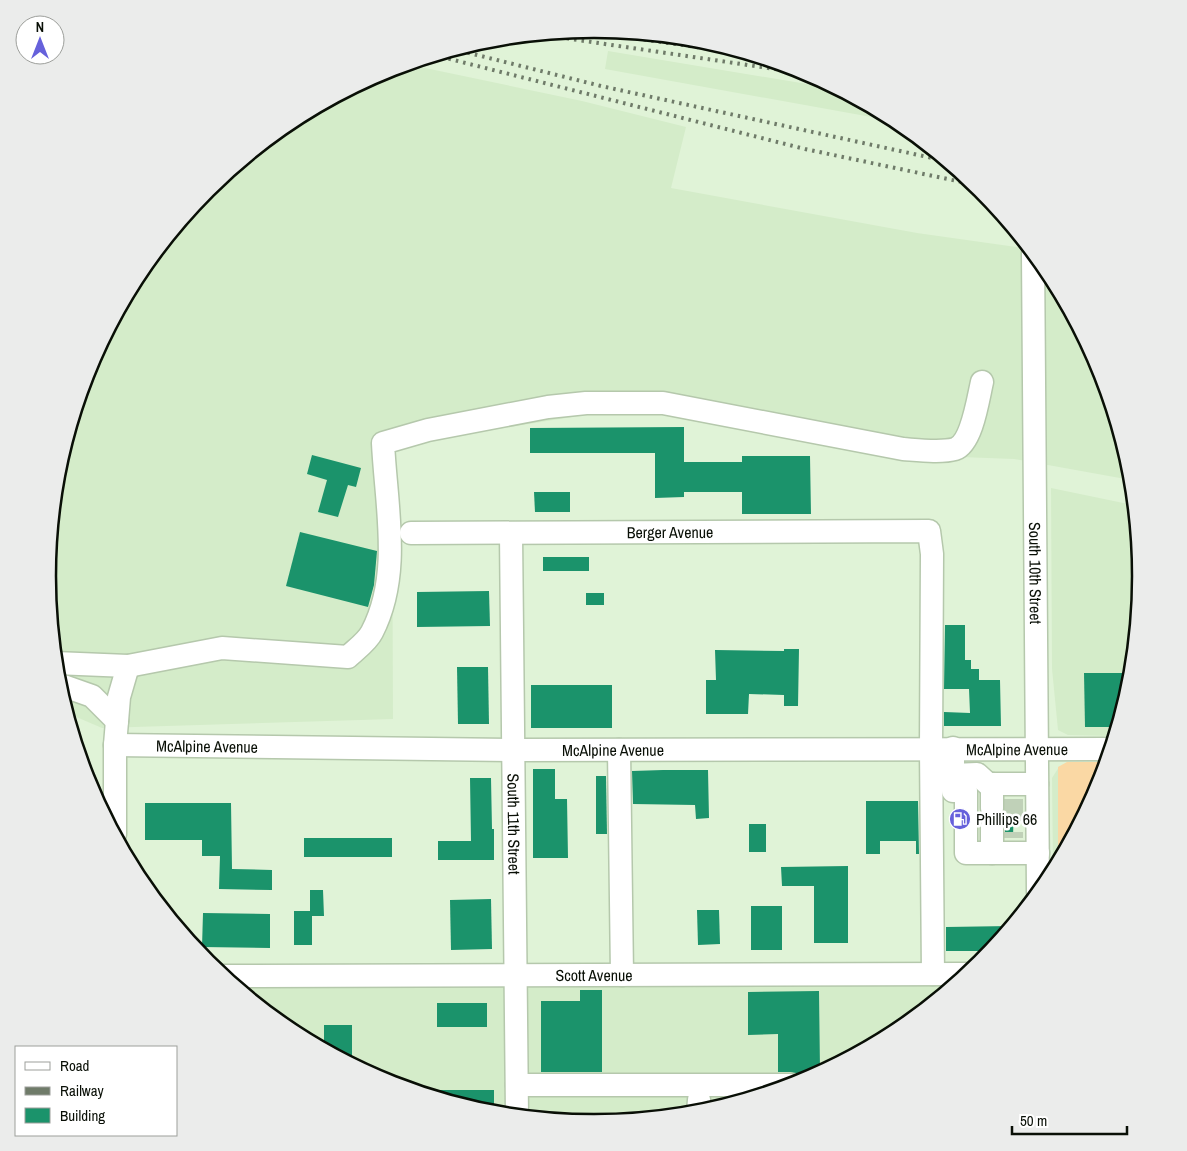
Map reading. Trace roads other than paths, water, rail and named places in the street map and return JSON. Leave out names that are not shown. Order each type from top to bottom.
[{"type":"street","name":"South 10th Street","points":[[1033,266],[1038,878]]},
{"type":"street","points":[[63,663],[128,666],[222,648],[348,657],[371,634],[385,597],[390,551],[383,443],[428,430],[548,407],[586,403],[662,403],[903,449],[955,449],[963,443],[970,433],[982,382]]},
{"type":"street","name":"Berger Avenue","points":[[411,534],[929,531],[932,554],[942,748]]},
{"type":"street","name":"South 11th Street","points":[[511,534],[517,1108]]},
{"type":"street","points":[[115,821],[117,721],[119,697],[128,666]]},
{"type":"street","points":[[68,687],[92,696],[117,721]]},
{"type":"street","name":"McAlpine Avenue","points":[[116,745],[514,750],[1103,749]]},
{"type":"street","points":[[942,748],[960,783],[966,853],[1005,848],[1038,853]]},
{"type":"street","points":[[934,974],[942,748]]},
{"type":"street","points":[[619,750],[622,975]]},
{"type":"street","points":[[960,783],[998,798],[1037,784]]},
{"type":"street","points":[[998,798],[1005,848]]},
{"type":"street","name":"Scott Avenue","points":[[235,976],[954,974]]},
{"type":"street","points":[[517,1085],[766,1085]]},
{"type":"tunnel","points":[[1012,799],[1012,838]]},
{"type":"railway","points":[[569,39],[774,69]]},
{"type":"railway","points":[[658,41],[674,44]]},
{"type":"railway","points":[[468,53],[601,86],[932,158]]},
{"type":"railway","points":[[447,58],[805,149],[959,182]]},
{"type":"place","name":"Phillips 66","points":[[960,819]]}]
